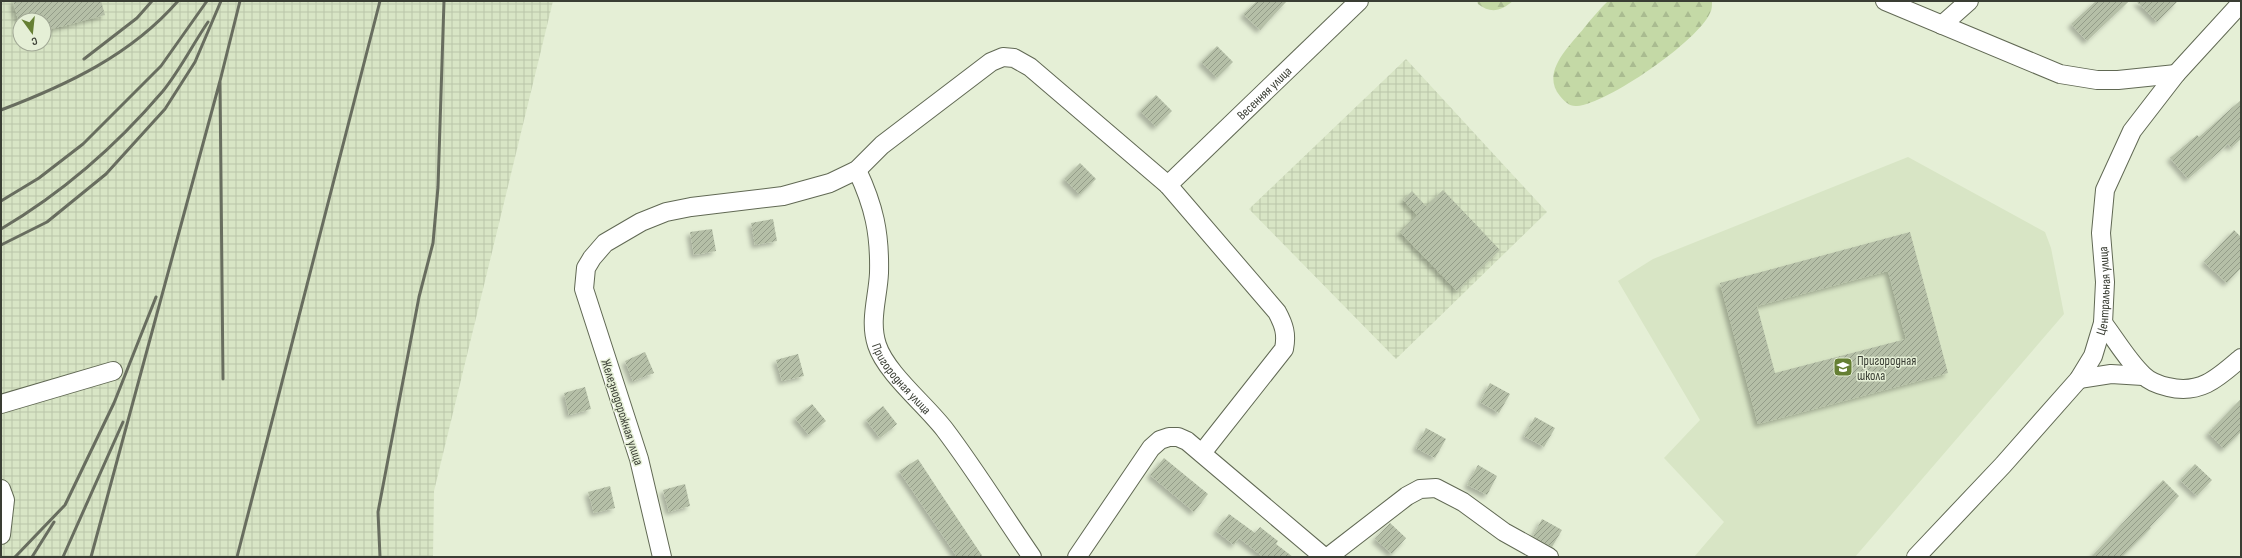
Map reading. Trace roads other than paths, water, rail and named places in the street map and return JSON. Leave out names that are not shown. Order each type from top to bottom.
[{"type":"street","name":"Весенняя улица","points":[[1168,185],[1359,1]]},
{"type":"street","points":[[1885,1],[2043,68],[2078,78],[2118,80],[2176,74]]},
{"type":"street","points":[[1942,25],[1969,1]]},
{"type":"street","name":"Центральная улица","points":[[1916,557],[2002,465],[2079,379],[2093,356],[2103,323],[2105,282],[2101,233],[2105,190],[2132,131],[2176,74],[2241,3]]},
{"type":"street","points":[[857,170],[882,145],[991,62],[1003,57],[1014,58],[1030,67],[1168,185],[1277,312],[1284,324],[1286,336],[1284,349],[1202,453]]},
{"type":"street","name":"Железнодорожная улица","points":[[662,557],[639,459],[587,301],[584,280],[586,268],[605,243],[641,222],[666,212],[691,206],[783,196],[815,189],[857,170]]},
{"type":"street","name":"Пригородная улица","points":[[857,170],[869,196],[877,229],[879,273],[873,318],[874,335],[878,347],[896,374],[944,429],[1032,557]]},
{"type":"street","points":[[2103,323],[2143,376]]},
{"type":"street","points":[[2079,379],[2111,374],[2143,376],[2160,385],[2179,390],[2199,388],[2218,378],[2241,358]]},
{"type":"street","points":[[1,404],[113,372]]},
{"type":"street","points":[[1077,557],[1151,448],[1160,440],[1178,437],[1187,441],[1202,453],[1324,557]]},
{"type":"street","points":[[1328,557],[1407,496],[1420,489],[1436,488],[1463,502],[1504,532],[1549,557]]},
{"type":"street","points":[[1,489],[5,500],[1,535]]},
{"type":"railway","points":[[84,59],[137,18],[152,1]]},
{"type":"railway","points":[[1,110],[74,79],[119,53],[160,20],[178,1]]},
{"type":"railway","points":[[1,201],[39,178],[83,144],[161,66],[207,1]]},
{"type":"railway","points":[[1,245],[47,222],[106,174],[165,109],[195,62],[221,1]]},
{"type":"railway","points":[[223,379],[220,81],[240,1]]},
{"type":"railway","points":[[237,557],[380,1]]},
{"type":"railway","points":[[380,557],[378,512],[419,297],[433,243],[438,187],[444,1]]},
{"type":"railway","points":[[1,229],[46,200],[108,149],[163,91],[181,66],[208,22]]},
{"type":"railway","points":[[91,557],[220,81]]},
{"type":"railway","points":[[15,557],[65,505],[114,403],[156,297]]},
{"type":"railway","points":[[63,557],[123,422]]},
{"type":"railway","points":[[32,557],[54,522]]},
{"type":"place","name":"Пригородная школа","points":[[1843,367]]}]
